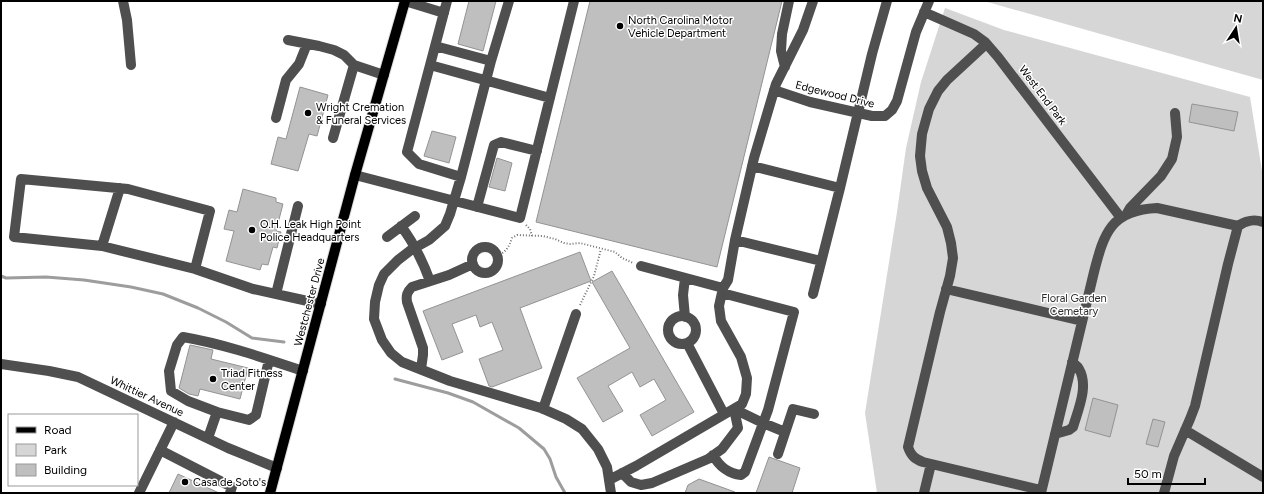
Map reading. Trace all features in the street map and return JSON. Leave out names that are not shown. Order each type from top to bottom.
[{"type":"main road","name":"Westchester Drive","points":[[270,493],[355,175],[404,1]]},
{"type":"street","points":[[123,1],[131,65]]},
{"type":"street","points":[[404,1],[444,13]]},
{"type":"street","points":[[447,1],[407,152],[419,164],[461,177]]},
{"type":"street","points":[[508,1],[448,220],[445,226],[429,240],[398,260],[384,274],[379,284],[375,302],[374,319],[382,340],[391,353],[402,362],[450,381],[543,409],[566,419],[582,429],[598,449],[606,468],[611,493]]},
{"type":"street","points":[[355,175],[520,218],[574,1]]},
{"type":"street","points":[[785,67],[781,51],[789,1]]},
{"type":"street","points":[[609,480],[742,404],[746,394],[747,378],[741,357],[720,321],[719,306],[723,290],[728,280],[735,240],[752,166],[774,90],[803,30],[813,1]]},
{"type":"street","points":[[813,294],[887,1]]},
{"type":"street","name":"Edgewood Drive","points":[[774,90],[810,102],[872,116],[885,116],[892,110],[897,101],[916,32],[929,1]]},
{"type":"street","name":"West End Park","points":[[924,12],[974,34],[986,44],[998,57],[1123,217]]},
{"type":"street","points":[[288,40],[334,50],[344,55],[354,65],[384,75]]},
{"type":"street","points":[[276,118],[286,80],[299,64],[307,44]]},
{"type":"street","points":[[986,44],[947,80],[938,91],[929,109],[922,134],[920,156],[922,171],[927,188],[947,227],[953,258],[950,276],[908,448],[914,459],[1041,492],[1100,246],[1105,235],[1112,226],[1123,217],[1133,212],[1157,208],[1238,226]]},
{"type":"street","points":[[435,46],[491,62]]},
{"type":"street","points":[[333,138],[354,65]]},
{"type":"street","points":[[430,65],[550,98]]},
{"type":"street","points":[[1123,217],[1161,176],[1172,158],[1177,137],[1175,113]]},
{"type":"street","points":[[477,207],[494,145],[501,142],[537,151]]},
{"type":"street","points":[[752,166],[840,188]]},
{"type":"street","points":[[195,269],[210,211],[128,189],[21,178],[14,237],[102,246],[195,269],[253,289],[321,304]]},
{"type":"street","points":[[102,246],[120,188]]},
{"type":"street","points":[[276,294],[298,206]]},
{"type":"street","points":[[387,237],[414,216]]},
{"type":"street","points":[[1164,493],[1174,456],[1190,419],[1200,384],[1238,226],[1244,222],[1255,220],[1263,222]]},
{"type":"street","points":[[401,226],[409,236],[423,261],[430,281]]},
{"type":"street","points":[[735,240],[822,261]]},
{"type":"street","points":[[481,248],[489,248],[495,252],[497,256],[497,264],[495,268],[487,272],[479,271],[473,264],[474,253],[481,248]]},
{"type":"street","points":[[421,369],[423,348],[406,296],[412,287],[449,275],[473,264]]},
{"type":"street","points":[[641,266],[794,312],[768,410],[744,472],[741,475],[724,468],[716,461],[713,455]]},
{"type":"street","points":[[685,278],[683,295],[685,316]]},
{"type":"street","points":[[946,289],[1082,321]]},
{"type":"street","points":[[543,409],[576,314]]},
{"type":"street","points":[[685,316],[693,321],[696,329],[694,338],[687,343],[678,343],[674,341],[669,333],[670,324],[672,320],[685,316]]},
{"type":"street","points":[[269,360],[256,415],[249,420],[217,412],[171,391],[168,371],[183,336],[208,341],[269,360],[303,371]]},
{"type":"street","points":[[687,343],[724,414]]},
{"type":"street","points":[[1055,434],[1069,430],[1073,427],[1083,389],[1079,368],[1072,362]]},
{"type":"street","name":"Whittier Avenue","points":[[1,364],[78,377],[208,438],[277,468]]},
{"type":"street","points":[[734,409],[785,432]]},
{"type":"street","points":[[622,473],[631,482],[641,485],[652,483],[708,459],[722,449],[738,428],[734,409]]},
{"type":"street","points":[[778,454],[793,409],[814,414]]},
{"type":"street","points":[[208,438],[217,412]]},
{"type":"street","points":[[139,493],[174,422]]},
{"type":"street","points":[[1185,430],[1263,477]]},
{"type":"street","points":[[160,450],[232,487],[230,493]]},
{"type":"street","points":[[924,493],[931,464]]},
{"type":"path","points":[[520,218],[530,229],[532,236]]},
{"type":"path","points":[[497,256],[504,253],[510,246],[512,238],[517,235],[543,236],[564,243],[580,243],[615,252],[622,258],[641,266]]},
{"type":"path","points":[[576,314],[594,276],[601,249]]},
{"type":"green space","points":[[984,1],[1263,1],[1263,80]]},
{"type":"green space","name":"Floral Garden Cemetary","points":[[945,8],[1004,30],[1250,97],[1263,177],[1263,493],[877,493],[865,413],[906,148],[921,82]]},
{"type":"building","points":[[469,1],[496,1],[483,51],[458,44]]},
{"type":"building","points":[[590,1],[782,1],[717,267],[536,222]]},
{"type":"building","points":[[300,87],[328,95],[317,136],[309,134],[298,171],[271,164],[278,137],[286,139]]},
{"type":"building","points":[[1192,104],[1238,112],[1234,131],[1189,122]]},
{"type":"building","points":[[432,131],[456,137],[449,163],[424,156]]},
{"type":"building","points":[[497,158],[512,163],[505,191],[489,187]]},
{"type":"building","name":"O.H. Leak High Point Police Headquarters","points":[[243,189],[276,198],[276,202],[283,204],[276,231],[281,232],[277,248],[273,247],[268,265],[262,264],[260,270],[226,261],[234,231],[224,229],[229,210],[237,212]]},
{"type":"building","points":[[580,252],[591,281],[520,308],[542,368],[492,387],[489,386],[479,359],[503,350],[492,322],[480,327],[476,315],[452,324],[463,352],[442,360],[423,311]]},
{"type":"building","points":[[612,271],[694,412],[652,436],[640,415],[666,400],[654,379],[640,387],[632,372],[608,386],[623,411],[603,422],[577,378],[630,348],[592,282]]},
{"type":"building","name":"Triad Fitness Center","points":[[190,345],[213,350],[211,359],[248,368],[240,399],[200,389],[198,396],[189,394],[179,388]]},
{"type":"building","points":[[1093,398],[1118,405],[1110,437],[1085,430]]},
{"type":"building","points":[[1153,419],[1165,422],[1158,447],[1146,444]]},
{"type":"building","points":[[769,457],[800,468],[792,493],[756,493]]},
{"type":"building","name":"Casa de Soto's","points":[[178,474],[219,493],[169,493]]},
{"type":"building","points":[[699,479],[735,493],[685,493],[688,485]]},
{"type":"waterway","points":[[1,276],[6,278],[46,277],[84,280],[131,287],[163,294],[198,308],[226,322],[252,338],[284,342]]},
{"type":"waterway","points":[[395,379],[448,393],[473,402],[519,428],[544,449],[550,459],[556,477],[565,493]]},
{"type":"place","name":"North Carolina Motor Vehicle Department","points":[[620,26]]},
{"type":"place","name":"Wright Cremation & Funeral Services","points":[[308,113]]},
{"type":"place","name":"O.H. Leak High Point Police Headquarters","points":[[252,230]]},
{"type":"place","name":"Triad Fitness Center","points":[[213,379]]},
{"type":"place","name":"Casa de Soto's","points":[[185,482]]}]
